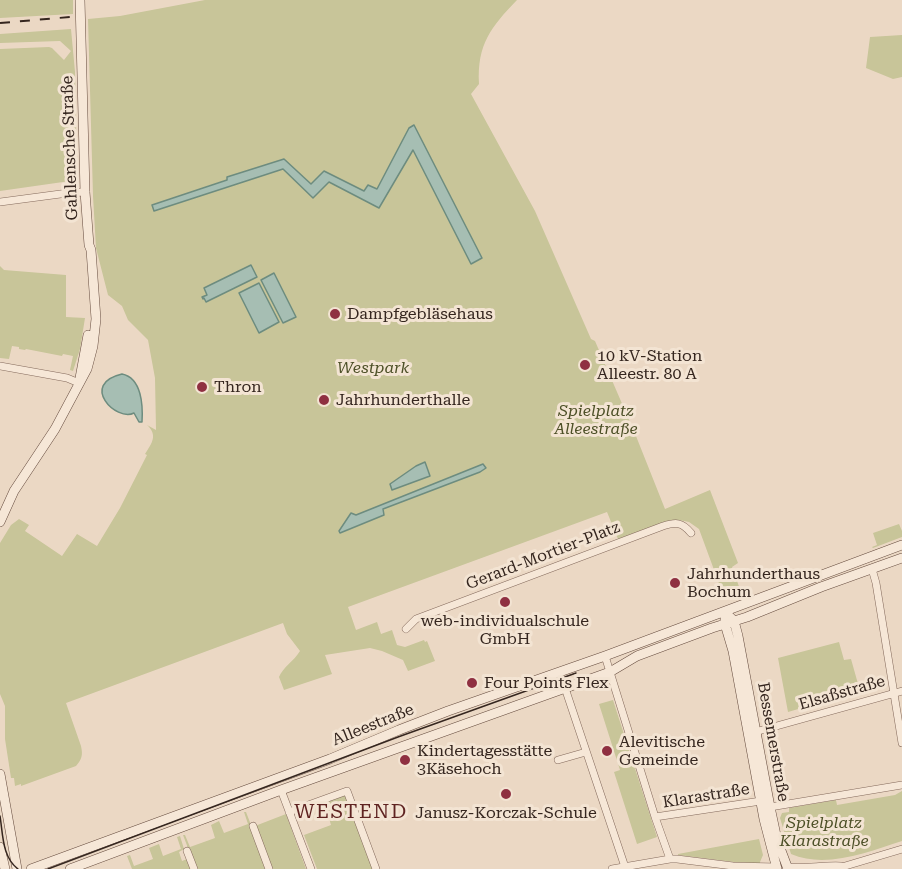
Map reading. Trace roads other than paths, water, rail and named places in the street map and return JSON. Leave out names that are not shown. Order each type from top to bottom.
[{"type":"main road","name":"Gahlensche Straße","points":[[0,508],[14,491],[70,403],[87,369],[93,346],[96,319],[86,192],[80,0]]},
{"type":"main road","name":"Gahlensche Straße","points":[[0,522],[14,491]]},
{"type":"main road","name":"Alleestraße","points":[[32,869],[330,759],[428,719],[605,656],[902,545]]},
{"type":"main road","name":"Alleestraße","points":[[70,869],[280,790],[610,672],[638,656],[902,558]]},
{"type":"main road","points":[[725,610],[729,623]]},
{"type":"main road","name":"Bessemerstraße","points":[[729,623],[743,663],[782,868]]},
{"type":"main road","name":"Bessemerstraße","points":[[729,623],[768,836],[782,868]]},
{"type":"main road","points":[[0,774],[17,869]]},
{"type":"main road","points":[[0,847],[5,869]]},
{"type":"street","points":[[0,202],[86,192]]},
{"type":"street","points":[[0,366],[67,378],[79,383]]},
{"type":"street","name":"Gerard-Mortier-Platz","points":[[406,629],[417,619],[663,526],[680,524],[691,533]]},
{"type":"street","points":[[872,569],[902,743]]},
{"type":"street","points":[[605,656],[670,859]]},
{"type":"street","points":[[566,688],[625,867]]},
{"type":"street","name":"Elsaßstraße","points":[[755,732],[902,691]]},
{"type":"street","points":[[558,760],[586,752]]},
{"type":"street","name":"Klarastraße","points":[[770,807],[902,785]]},
{"type":"street","points":[[280,790],[310,869]]},
{"type":"street","points":[[289,812],[347,791],[376,869]]},
{"type":"street","name":"Klarastraße","points":[[655,817],[761,801]]},
{"type":"street","points":[[253,826],[269,869]]},
{"type":"street","points":[[835,869],[902,849]]},
{"type":"street","points":[[187,850],[194,869]]},
{"type":"street","points":[[612,869],[670,859],[733,866],[803,868],[826,865],[843,867]]},
{"type":"street","points":[[733,866],[741,869]]},
{"type":"tram line","points":[[48,869],[398,737],[576,673]]},
{"type":"tram line","points":[[0,816],[6,852],[18,869]]},
{"type":"railway","points":[[0,23],[70,17]]},
{"type":"place","name":"Dampfgebläsehaus","points":[[335,314]]},
{"type":"place","name":"10 kV-Station Alleestr. 80 A","points":[[585,365]]},
{"type":"place","name":"Thron","points":[[202,387]]},
{"type":"place","name":"Jahrhunderthalle","points":[[324,400]]},
{"type":"place","name":"Jahrhunderthaus Bochum","points":[[675,583]]},
{"type":"place","name":"web-individualschule GmbH","points":[[505,602]]},
{"type":"place","name":"Four Points Flex","points":[[472,683]]},
{"type":"place","name":"Alevitische Gemeinde","points":[[607,751]]},
{"type":"place","name":"Kindertagesstätte 3Käsehoch","points":[[405,760]]},
{"type":"place","name":"Janusz-Korczak-Schule","points":[[506,794]]},
{"type":"district","name":"WESTEND","points":[[351,812]]},
{"type":"park label","name":"Westpark","points":[[373,368]]},
{"type":"park label","name":"Spielplatz Alleestraße","points":[[596,420]]},
{"type":"park label","name":"Spielplatz Klarastraße","points":[[824,832]]}]
